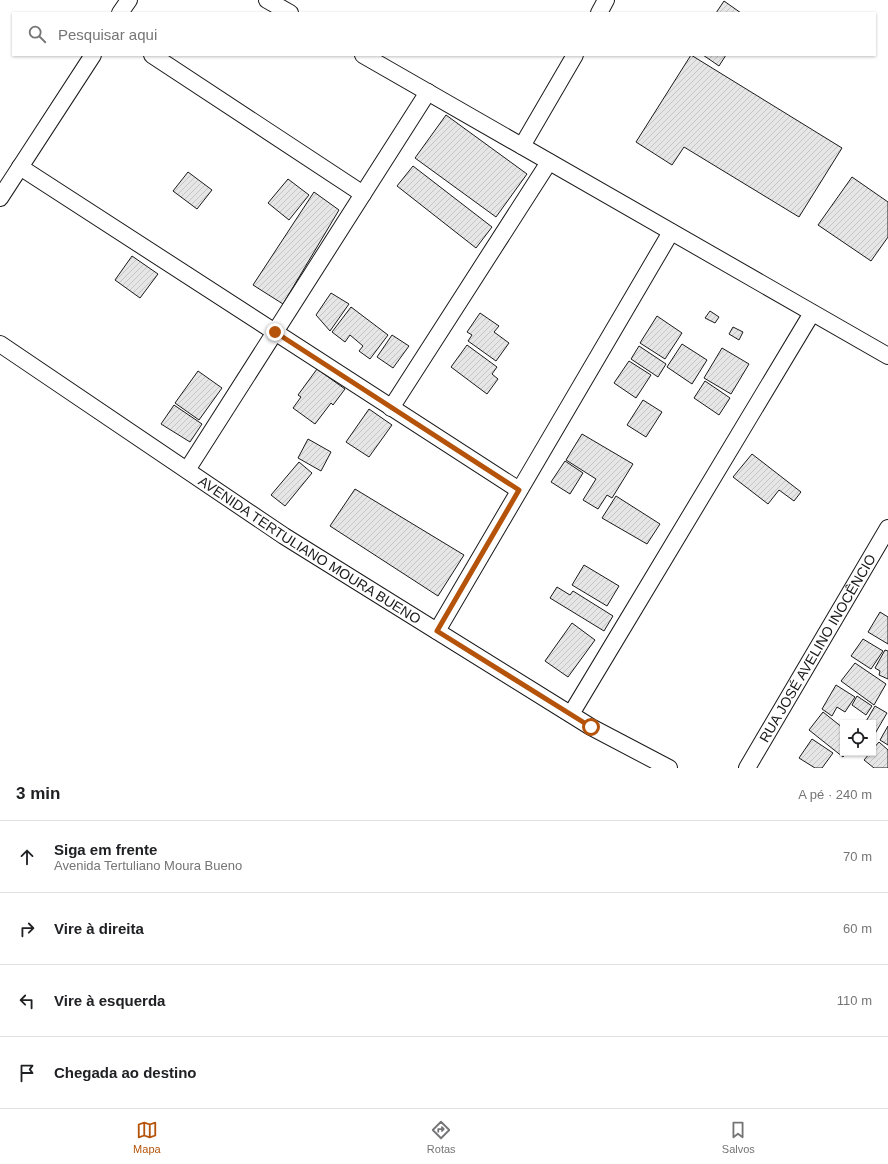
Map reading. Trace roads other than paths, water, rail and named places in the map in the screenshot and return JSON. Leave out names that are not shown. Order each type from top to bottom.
[{"type":"street","points":[[121,12],[129,0]]},
{"type":"street","points":[[267,0],[288,12]]},
{"type":"street","points":[[600,12],[606,0]]},
{"type":"street","points":[[0,198],[92,56]]},
{"type":"street","points":[[154,56],[363,194]]},
{"type":"street","points":[[365,56],[888,356]]},
{"type":"street","points":[[522,146],[573,56]]},
{"type":"street","points":[[187,470],[428,92]]},
{"type":"street","points":[[391,408],[549,162]]},
{"type":"street","points":[[20,167],[519,490]]},
{"type":"street","points":[[437,631],[671,232]]},
{"type":"street","points":[[571,714],[812,312]]},
{"type":"street","name":"AVENIDA TERTULIANO MOURA BUENO","points":[[0,344],[284,536],[591,727],[669,768]]},
{"type":"street","name":"RUA JOSÉ AVELINO INOCÊNCIO","points":[[747,768],[888,528]]}]
